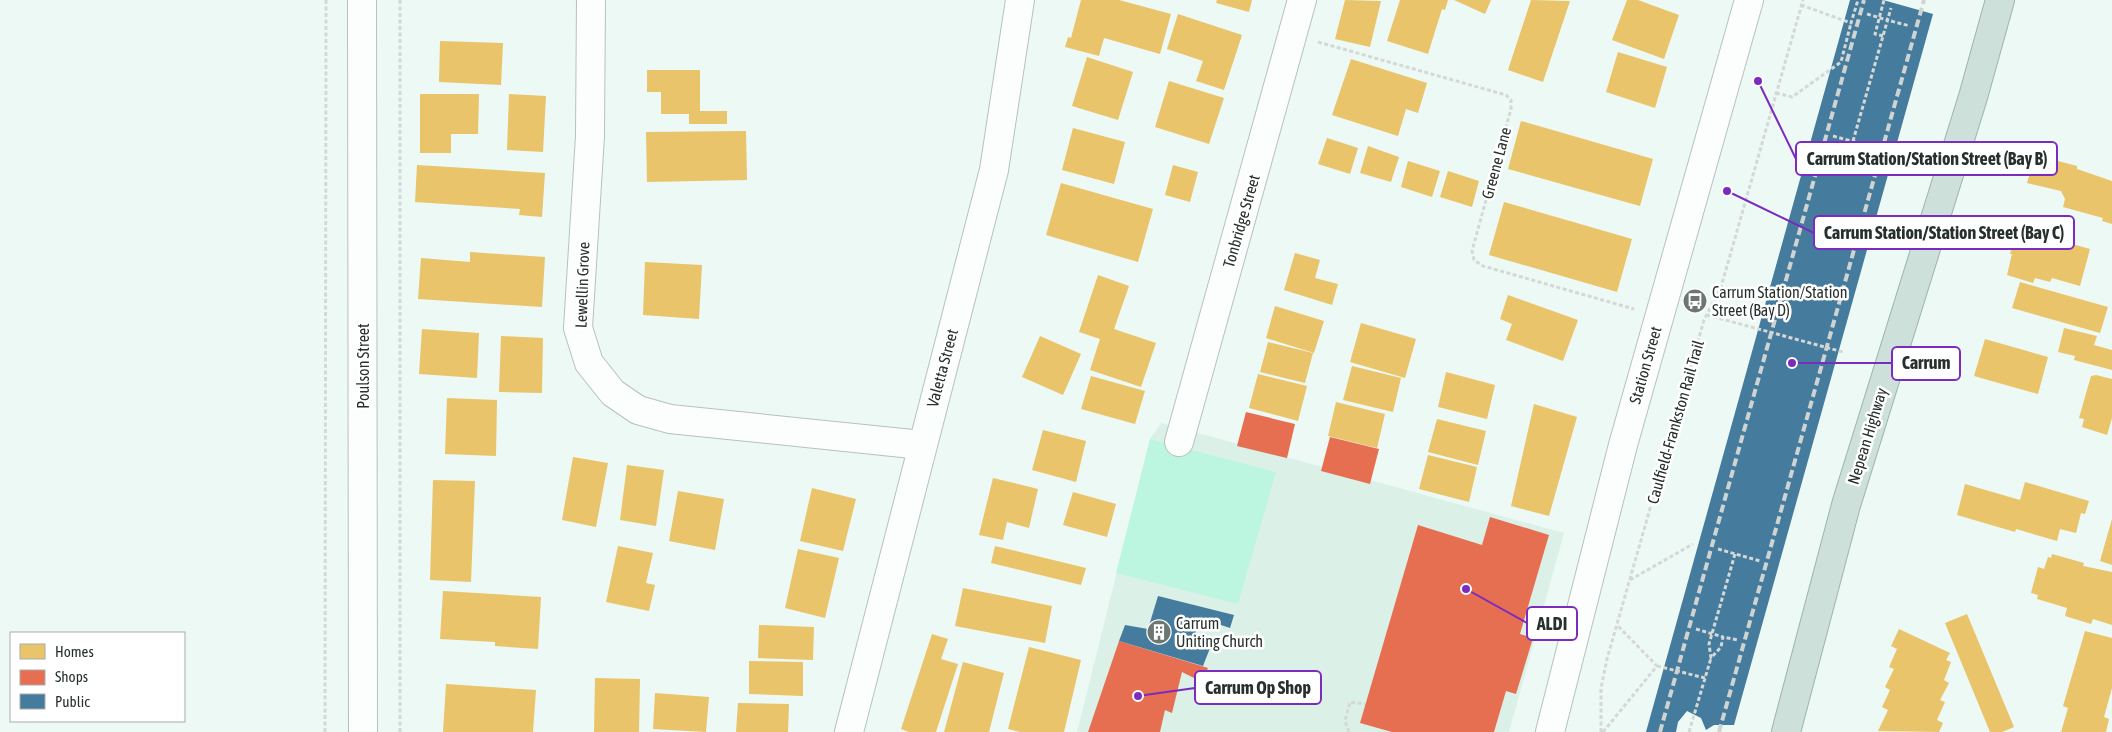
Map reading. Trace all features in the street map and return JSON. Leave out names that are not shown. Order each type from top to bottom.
[{"type":"highway","name":"Nepean Highway","points":[[1786,732],[1846,505],[1973,97],[2000,0]]},
{"type":"street","name":"Poulson Street","points":[[362,0],[364,732]]},
{"type":"street","name":"Lewellin Grove","points":[[591,0],[590,136],[578,328],[589,363],[613,393],[638,410],[670,419],[922,444]]},
{"type":"street","name":"Valetta Street","points":[[848,732],[994,170],[1020,0]]},
{"type":"street","name":"Tonbridge Street","points":[[1179,442],[1302,0]]},
{"type":"street","name":"Station Street","points":[[1550,732],[1623,445],[1749,0]]},
{"type":"path","points":[[325,732],[326,0]]},
{"type":"path","points":[[400,0],[400,732]]},
{"type":"path","name":"Caulfield-Frankston Rail Trail","points":[[1602,732],[1601,688],[1607,659],[1707,315],[1721,287],[1803,0]]},
{"type":"path","points":[[1776,93],[1792,97],[1841,62],[1858,0]]},
{"type":"path","points":[[1882,36],[1875,34],[1884,0]]},
{"type":"path","points":[[1801,5],[1851,23]]},
{"type":"path","points":[[1853,142],[1891,8],[1887,20]]},
{"type":"path","points":[[1867,14],[1910,26]]},
{"type":"path","name":"Greene Lane","points":[[1293,35],[1506,95],[1511,100],[1511,109],[1472,251],[1474,260],[1483,266],[1659,317]]},
{"type":"path","points":[[1833,136],[1876,148]]},
{"type":"path","points":[[1707,315],[1842,352]]},
{"type":"path","points":[[1630,581],[1693,544]]},
{"type":"path","points":[[1718,549],[1760,561]]},
{"type":"path","points":[[1689,732],[1711,658],[1709,644],[1735,554]]},
{"type":"path","points":[[1617,625],[1657,666],[1705,678]]},
{"type":"path","points":[[1696,629],[1738,640]]},
{"type":"path","points":[[1711,658],[1721,647],[1724,636]]},
{"type":"path","points":[[1602,732],[1657,666]]},
{"type":"path","points":[[1349,732],[1345,721],[1350,702],[1365,704]]},
{"type":"shaded area","points":[[1161,423],[1564,533],[1509,732],[1077,732],[1150,439]]},
{"type":"green space","points":[[1150,439],[1276,472],[1238,604],[1116,573]]},
{"type":"building: Homes","points":[[1081,0],[1119,0],[1171,14],[1160,54],[1104,38],[1099,56],[1065,47],[1068,37],[1071,38]]},
{"type":"building: Homes","points":[[1217,0],[1252,0],[1249,12],[1216,3]]},
{"type":"building: Homes","points":[[1345,0],[1381,1],[1370,47],[1335,39]]},
{"type":"building: Homes","points":[[1400,0],[1448,0],[1445,10],[1442,9],[1428,54],[1387,41]]},
{"type":"building: Homes","points":[[1454,0],[1491,0],[1485,14]]},
{"type":"building: Homes","points":[[1531,0],[1570,1],[1543,82],[1508,70]]},
{"type":"building: Homes","points":[[1627,0],[1638,0],[1679,15],[1664,59],[1612,40]]},
{"type":"building: Homes","points":[[1178,14],[1242,35],[1224,90],[1196,81],[1203,61],[1167,49]]},
{"type":"building: Homes","points":[[440,41],[503,43],[501,85],[439,82]]},
{"type":"building: Homes","points":[[1618,52],[1667,67],[1655,108],[1606,92]]},
{"type":"building: Homes","points":[[1087,57],[1133,72],[1118,120],[1072,106]]},
{"type":"building: Homes","points":[[1351,59],[1427,83],[1418,113],[1406,109],[1398,136],[1332,115]]},
{"type":"building: Homes","points":[[647,70],[700,70],[700,111],[727,111],[727,124],[689,124],[689,114],[661,114],[661,92],[647,92]]},
{"type":"building: Homes","points":[[1169,81],[1224,98],[1209,144],[1155,127]]},
{"type":"building: Homes","points":[[420,94],[479,94],[478,134],[451,134],[451,153],[420,153]]},
{"type":"building: Homes","points":[[509,94],[546,96],[543,152],[507,150]]},
{"type":"building: Homes","points":[[1521,121],[1653,159],[1640,206],[1508,169]]},
{"type":"building: Homes","points":[[1073,128],[1125,142],[1114,184],[1062,170]]},
{"type":"building: Homes","points":[[746,131],[747,180],[647,182],[646,132]]},
{"type":"building: Homes","points":[[1327,138],[1358,148],[1350,174],[1318,164]]},
{"type":"building: Homes","points":[[1368,146],[1399,157],[1391,182],[1360,173]]},
{"type":"building: Homes","points":[[2035,155],[2077,166],[2077,169],[2112,181],[2112,224],[2102,221],[2103,218],[2063,207],[2065,199],[2061,191],[2027,183]]},
{"type":"building: Homes","points":[[1408,161],[1440,171],[1432,197],[1401,187]]},
{"type":"building: Homes","points":[[417,165],[545,173],[542,217],[519,215],[520,209],[415,202]]},
{"type":"building: Homes","points":[[1173,165],[1198,172],[1190,202],[1165,195]]},
{"type":"building: Homes","points":[[1448,171],[1479,181],[1472,207],[1440,197]]},
{"type":"building: Homes","points":[[1061,183],[1153,209],[1138,262],[1046,235]]},
{"type":"building: Homes","points":[[1504,202],[1632,239],[1617,292],[1489,255]]},
{"type":"building: Homes","points":[[2023,231],[2045,237],[2046,234],[2065,239],[2065,242],[2090,249],[2080,286],[2052,278],[2050,282],[2035,278],[2033,283],[2007,275],[2013,243],[2019,244]]},
{"type":"building: Homes","points":[[470,252],[545,257],[542,307],[418,299],[421,258],[470,262]]},
{"type":"building: Homes","points":[[1295,253],[1320,260],[1315,278],[1338,284],[1332,305],[1284,290]]},
{"type":"building: Homes","points":[[645,262],[702,265],[699,319],[643,315]]},
{"type":"building: Homes","points":[[1098,275],[1129,286],[1114,329],[1156,343],[1141,387],[1090,370],[1100,339],[1079,332]]},
{"type":"building: Homes","points":[[2020,282],[2108,307],[2100,333],[2012,308]]},
{"type":"building: Homes","points":[[1508,295],[1578,320],[1563,361],[1506,340],[1512,324],[1500,319]]},
{"type":"building: Homes","points":[[1275,306],[1324,321],[1314,353],[1266,338]]},
{"type":"building: Homes","points":[[1361,323],[1416,339],[1405,378],[1350,362]]},
{"type":"building: Homes","points":[[2064,328],[2097,336],[2094,345],[2112,350],[2112,370],[2074,360],[2075,356],[2058,352]]},
{"type":"building: Homes","points":[[422,329],[479,333],[477,378],[419,374]]},
{"type":"building: Homes","points":[[501,336],[543,338],[542,393],[499,392]]},
{"type":"building: Homes","points":[[1040,336],[1081,354],[1063,395],[1022,377]]},
{"type":"building: Homes","points":[[1985,339],[2048,357],[2038,394],[1974,376]]},
{"type":"building: Homes","points":[[1268,342],[1313,353],[1305,383],[1260,372]]},
{"type":"building: Homes","points":[[1352,366],[1401,378],[1393,412],[1343,400]]},
{"type":"building: Homes","points":[[1446,372],[1495,385],[1487,419],[1438,407]]},
{"type":"building: Homes","points":[[1258,374],[1307,386],[1298,421],[1249,408]]},
{"type":"building: Homes","points":[[2096,375],[2112,379],[2112,418],[2107,435],[2082,427],[2084,419],[2079,418],[2091,376]]},
{"type":"building: Homes","points":[[1091,376],[1145,391],[1135,424],[1081,409]]},
{"type":"building: Homes","points":[[447,398],[497,400],[496,456],[445,454]]},
{"type":"building: Homes","points":[[1336,402],[1385,414],[1377,448],[1328,436]]},
{"type":"building: Homes","points":[[1534,404],[1577,417],[1549,516],[1511,506]]},
{"type":"building: Homes","points":[[1437,419],[1486,431],[1478,465],[1428,452]]},
{"type":"building: Homes","points":[[1043,430],[1086,441],[1076,482],[1032,470]]},
{"type":"building: Homes","points":[[1428,455],[1477,467],[1469,502],[1419,489]]},
{"type":"building: Homes","points":[[573,457],[608,463],[596,527],[562,520]]},
{"type":"building: Homes","points":[[627,465],[664,470],[656,526],[620,520]]},
{"type":"building: Homes","points":[[993,478],[1038,489],[1029,528],[1007,522],[1003,540],[979,535]]},
{"type":"building: Homes","points":[[433,480],[475,481],[471,582],[430,580]]},
{"type":"building: Homes","points":[[2025,482],[2089,501],[2085,514],[2081,513],[2076,533],[2060,529],[2057,541],[2016,529],[2015,532],[1957,515],[1965,484],[2020,500]]},
{"type":"building: Homes","points":[[812,488],[856,499],[843,551],[800,541]]},
{"type":"building: Homes","points":[[678,491],[724,499],[715,550],[669,541]]},
{"type":"building: Homes","points":[[1073,492],[1116,504],[1107,537],[1063,525]]},
{"type":"building: Homes","points":[[2112,519],[2112,565],[2100,561]]},
{"type":"building: Homes","points":[[618,546],[653,553],[646,583],[655,585],[649,611],[606,602]]},
{"type":"building: Homes","points":[[995,546],[1086,568],[1081,585],[991,563]]},
{"type":"building: Homes","points":[[798,549],[839,558],[825,618],[785,608]]},
{"type":"building: Homes","points":[[2052,554],[2084,563],[2083,566],[2112,572],[2112,625],[2093,619],[2091,624],[2065,616],[2067,608],[2037,599],[2038,595],[2031,593],[2038,567],[2044,569],[2048,557],[2051,558]]},
{"type":"building: Homes","points":[[963,588],[1052,606],[1045,643],[955,626]]},
{"type":"building: Homes","points":[[443,591],[541,597],[538,649],[495,646],[495,642],[440,639]]},
{"type":"building: Homes","points":[[1967,614],[2014,727],[2002,732],[1990,732],[1945,623]]},
{"type":"building: Homes","points":[[759,625],[814,627],[813,660],[758,658]]},
{"type":"building: Homes","points":[[1899,629],[1950,653],[1946,660],[1951,662],[1944,680],[1949,683],[1940,700],[1945,702],[1937,720],[1943,723],[1939,732],[1878,731],[1888,710],[1882,707],[1890,690],[1885,687],[1894,669],[1889,667],[1897,649],[1891,646]]},
{"type":"building: Homes","points":[[2085,631],[2112,638],[2112,688],[2104,717],[2109,719],[2106,732],[2061,732],[2068,708],[2063,706]]},
{"type":"building: Homes","points":[[932,634],[948,639],[941,659],[958,664],[936,732],[909,732],[901,729]]},
{"type":"building: Homes","points":[[1029,647],[1081,660],[1064,732],[1020,732],[1008,729]]},
{"type":"building: Homes","points":[[749,661],[803,662],[803,696],[749,694]]},
{"type":"building: Homes","points":[[963,662],[1004,673],[989,732],[944,732]]},
{"type":"building: Homes","points":[[595,678],[640,679],[639,732],[594,732]]},
{"type":"building: Homes","points":[[446,684],[536,690],[533,732],[443,732]]},
{"type":"building: Homes","points":[[655,693],[709,697],[706,732],[653,729]]},
{"type":"building: Homes","points":[[738,703],[789,704],[788,732],[736,732]]},
{"type":"building: Shops","points":[[1246,412],[1295,424],[1287,458],[1237,446]]},
{"type":"building: Shops","points":[[1330,437],[1379,449],[1370,484],[1321,471]]},
{"type":"building: Shops","points":[[1490,517],[1549,535],[1520,634],[1533,638],[1516,694],[1506,691],[1494,732],[1392,732],[1360,723],[1418,525],[1482,545]]},
{"type":"building: Shops","points":[[1119,641],[1208,668],[1202,682],[1182,672],[1172,713],[1165,710],[1160,732],[1088,732]]},
{"type":"building: Public","points":[[1850,0],[1883,0],[1933,14],[1734,725],[1714,725],[1706,730],[1701,718],[1687,711],[1678,722],[1676,732],[1646,732]]},
{"type":"building: Public","name":"Carrum Uniting Church","points":[[1158,596],[1234,615],[1230,628],[1200,618],[1195,635],[1212,643],[1203,666],[1119,641],[1125,625],[1148,629]]},
{"type":"railway","points":[[1660,732],[1864,0]]},
{"type":"railway","points":[[1719,732],[1924,0]]},
{"type":"place","name":"Carrum Station/Station Street (Bay B)","points":[[1758,81]]},
{"type":"place","name":"Carrum Station/Station Street (Bay C)","points":[[1727,191]]},
{"type":"place","name":"Carrum Station/Station Street (Bay D)","points":[[1695,301]]},
{"type":"place","name":"Carrum","points":[[1792,363]]},
{"type":"place","name":"ALDI","points":[[1466,589]]},
{"type":"place","name":"Carrum Uniting Church","points":[[1159,632]]},
{"type":"place","name":"Carrum Op Shop","points":[[1138,696]]}]
